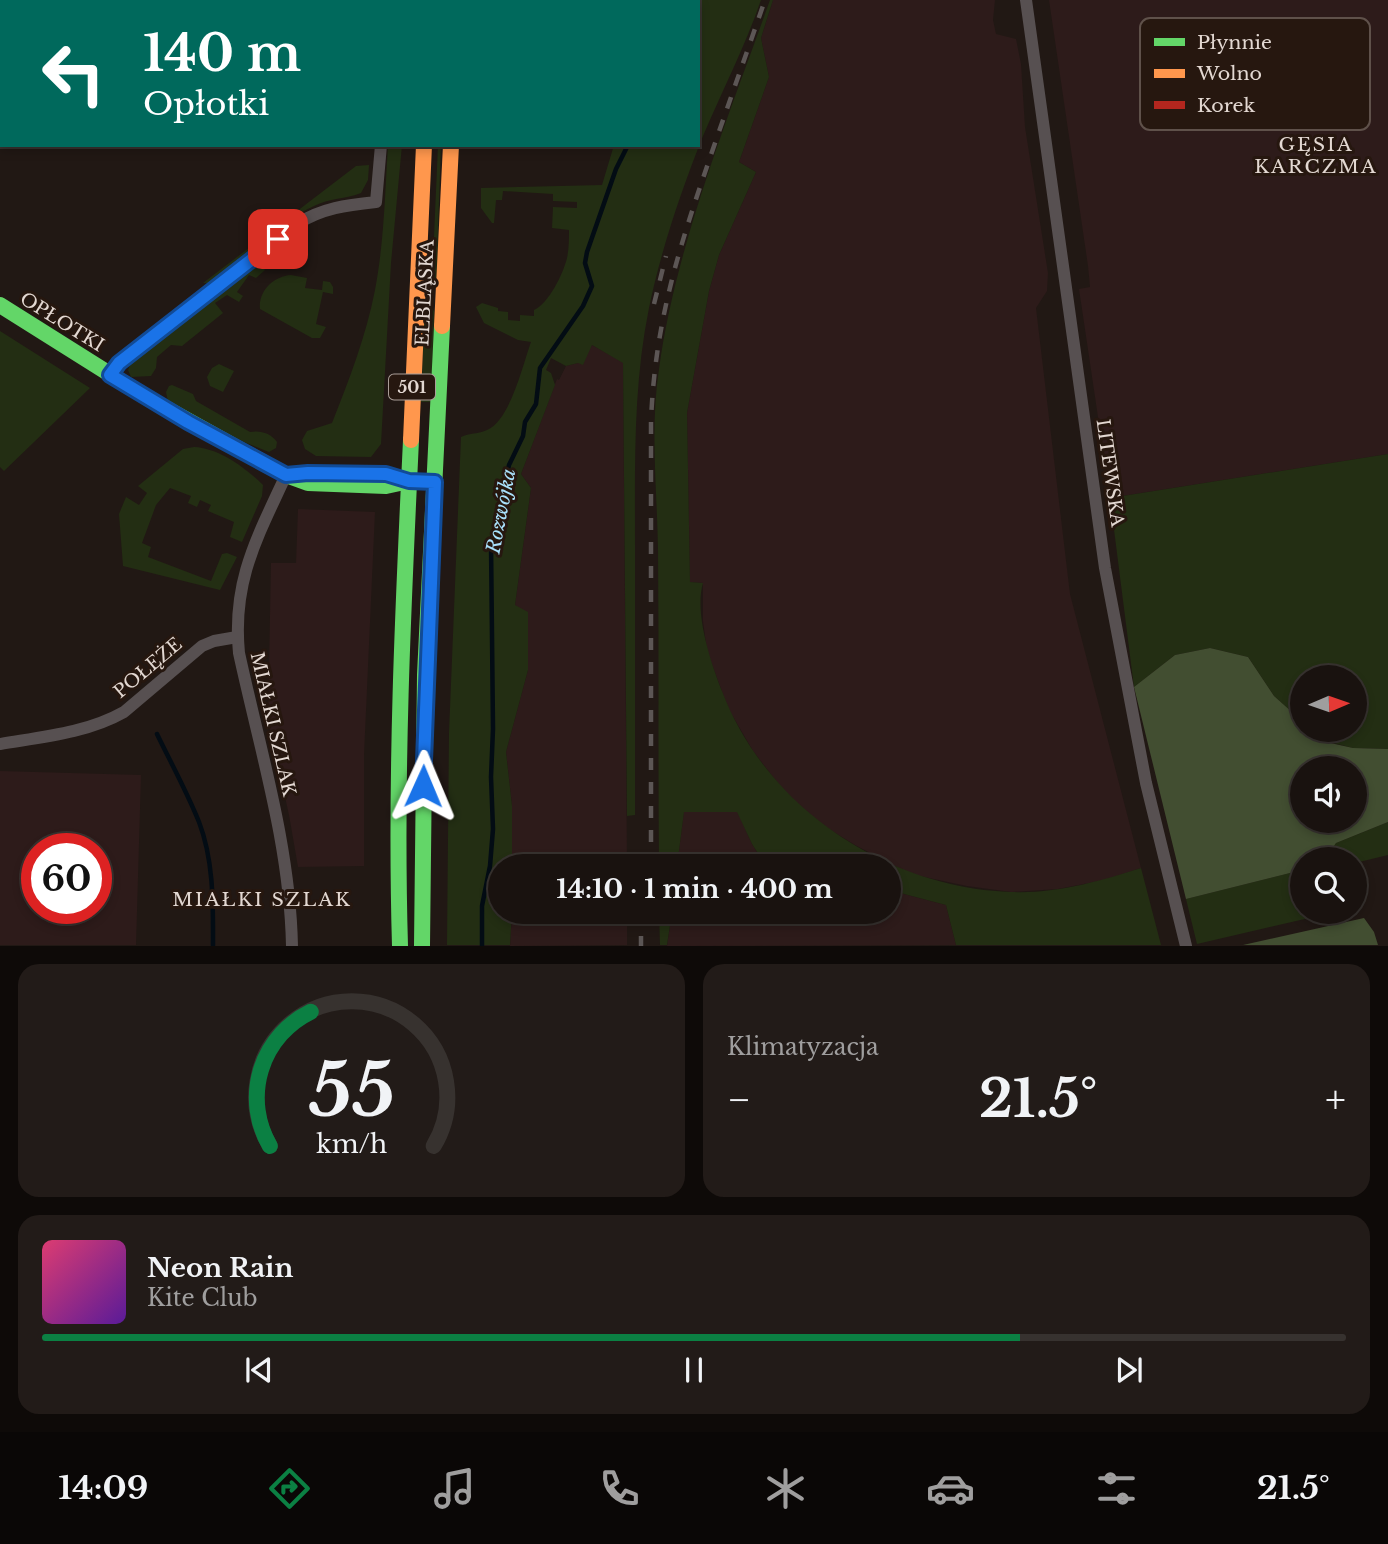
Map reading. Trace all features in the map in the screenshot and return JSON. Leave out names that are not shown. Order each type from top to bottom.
[{"type":"main road","name":"ELBLĄSKA","points":[[400,946],[397,841],[424,147]]},
{"type":"main road","name":"ELBLĄSKA","points":[[422,946],[425,676],[451,147]]},
{"type":"main road","name":"OPŁOTKI","points":[[0,305],[188,422],[286,475],[308,483],[386,486],[409,481],[435,482]]},
{"type":"street","name":"LITEWSKA","points":[[1026,0],[1105,568],[1146,783],[1186,946]]},
{"type":"street","points":[[110,375],[119,363],[297,224],[311,215],[333,207],[376,202],[381,147]]},
{"type":"street","name":"MIAŁKI SZLAK","points":[[286,475],[268,513],[241,584],[237,637],[281,837],[288,880],[292,946]]},
{"type":"street","name":"POŁĘŻE","points":[[0,744],[62,733],[112,719],[124,712],[202,646],[237,637]]},
{"type":"shaded area","points":[[773,0],[995,0],[993,20],[996,34],[1016,39],[1021,64],[1025,127],[1048,273],[1047,291],[1036,308],[1070,594],[1141,868],[1105,880],[1058,889],[1011,892],[910,874],[901,869],[901,854],[872,854],[819,823],[801,808],[753,751],[728,708],[707,651],[703,621],[703,583],[690,582],[687,413],[709,291],[719,255],[756,172],[739,162],[769,77],[761,38]]},
{"type":"shaded area","points":[[1049,0],[1388,0],[1388,454],[1110,498],[1079,289],[1090,287]]},
{"type":"shaded area","points":[[592,345],[623,362],[627,854],[512,854],[512,806],[506,752],[528,670],[515,605],[531,488],[521,474],[557,379],[559,380],[566,366],[578,363]]},
{"type":"shaded area","points":[[298,509],[375,512],[364,755],[364,866],[298,867],[268,721],[271,563],[296,563]]},
{"type":"shaded area","points":[[0,771],[141,775],[136,945],[0,945]]},
{"type":"shaded area","points":[[684,811],[738,812],[758,854],[679,854]]},
{"type":"shaded area","points":[[901,893],[946,905],[956,945],[667,946],[670,924],[901,924]]},
{"type":"shaded area","points":[[511,924],[627,924],[627,945],[510,946]]},
{"type":"green space","points":[[700,0],[761,0],[741,52],[700,144]]},
{"type":"green space","points":[[770,0],[773,0],[761,38],[769,77],[739,162],[756,172],[719,255],[709,291],[687,413],[690,582],[703,583],[702,623],[709,652],[722,691],[742,733],[768,771],[800,805],[837,834],[872,854],[758,854],[737,812],[684,812],[679,854],[659,854],[658,549],[654,436],[656,391],[667,322],[678,276],[721,136]]},
{"type":"green space","points":[[388,147],[402,147],[391,263],[381,444],[371,457],[316,456],[305,449],[302,440],[307,431],[332,423],[367,324],[375,290],[384,218]]},
{"type":"green space","points":[[438,147],[441,147],[436,287],[432,282]]},
{"type":"green space","points":[[613,147],[699,147],[659,264],[640,367],[635,456],[635,815],[627,816],[623,363],[592,345],[583,365],[578,363],[566,366],[551,358],[546,370],[551,373],[555,385],[521,474],[531,488],[515,605],[528,612],[528,670],[506,752],[512,806],[512,854],[488,854],[488,924],[511,924],[510,945],[447,945],[449,733],[461,437],[487,430],[502,416],[515,391],[531,342],[518,340],[484,323],[476,307],[482,303],[498,308],[498,311],[508,312],[508,320],[520,321],[520,315],[534,316],[534,310],[555,287],[568,255],[569,230],[552,228],[553,207],[577,208],[577,202],[553,201],[553,194],[503,191],[502,200],[496,200],[492,223],[481,208],[481,188],[602,185]]},
{"type":"green space","points":[[369,165],[368,180],[361,193],[326,201],[300,213],[273,231],[209,283],[203,283],[356,166]]},
{"type":"green space","points":[[260,264],[265,270],[256,278],[249,275],[237,292],[243,296],[239,302],[227,295],[215,303],[223,313],[182,346],[171,345],[157,357],[156,368],[151,376],[131,377],[128,370],[131,363]]},
{"type":"green space","points":[[291,275],[307,278],[305,288],[322,290],[323,281],[330,282],[333,287],[333,294],[323,292],[316,324],[326,327],[320,338],[312,338],[260,309],[262,296],[268,286],[279,278]]},
{"type":"green space","points":[[425,299],[434,311],[431,402],[421,402]]},
{"type":"green space","points":[[0,331],[90,388],[4,471],[0,467]]},
{"type":"green space","points":[[219,364],[234,371],[223,392],[210,386],[207,377],[212,368]]},
{"type":"green space","points":[[172,385],[193,394],[196,401],[250,432],[268,434],[277,442],[276,448],[269,452],[244,442],[168,402],[166,392]]},
{"type":"green space","points":[[194,447],[213,451],[232,460],[263,485],[262,496],[242,542],[230,537],[234,522],[208,511],[211,505],[200,500],[197,507],[188,503],[191,496],[170,488],[156,505],[142,543],[151,547],[148,557],[211,581],[222,554],[237,557],[220,590],[123,566],[119,514],[126,497],[139,505],[147,493],[138,486],[183,449]]},
{"type":"green space","points":[[1388,454],[1388,749],[1353,748],[1330,742],[1367,742],[1367,665],[1290,665],[1290,710],[1274,696],[1248,657],[1210,648],[1175,655],[1134,687],[1110,498]]},
{"type":"green space","points":[[1210,648],[1248,657],[1274,696],[1290,710],[1290,742],[1326,742],[1353,748],[1388,749],[1388,822],[1367,830],[1367,756],[1290,756],[1290,833],[1361,833],[1336,843],[1333,847],[1290,847],[1290,873],[1186,899],[1134,687],[1175,655]]},
{"type":"green space","points":[[1388,822],[1388,855],[1367,860],[1367,847],[1333,847],[1336,843],[1367,833],[1367,830]]},
{"type":"green space","points":[[901,867],[965,887],[1011,892],[1061,889],[1141,868],[1161,945],[956,945],[946,905],[901,893]]},
{"type":"green space","points":[[1290,873],[1290,922],[1197,944],[1186,899]]},
{"type":"green space","points":[[1367,922],[1378,945],[1243,945],[1337,924]]},
{"type":"green space","points":[[659,924],[670,924],[667,945],[660,945]]},
{"type":"waterway","name":"Rozwójka","points":[[482,946],[482,906],[490,866],[493,829],[491,543],[509,465],[523,436],[525,422],[536,404],[540,368],[583,306],[592,286],[585,263],[587,252],[616,169],[627,147]]},
{"type":"waterway","points":[[157,734],[199,822],[208,852],[212,883],[213,945]]},
{"type":"railway","points":[[651,854],[651,421],[658,348],[681,248],[765,0]]},
{"type":"railway","points":[[654,304],[666,256]]},
{"type":"railway","points":[[641,924],[641,946]]},
{"type":"traffic: fast","points":[[0,305],[151,400],[286,475],[308,483],[386,486],[409,481],[435,482]]},
{"type":"traffic: fast","points":[[422,946],[425,675],[442,326]]},
{"type":"traffic: fast","points":[[400,946],[399,756],[411,440]]},
{"type":"traffic: slow","points":[[411,440],[424,147]]},
{"type":"traffic: slow","points":[[442,326],[451,147]]},
{"type":"district","name":"GĘSIA KARCZMA","points":[[1316,155]]},
{"type":"district","name":"MIAŁKI SZLAK","points":[[262,899]]},
{"type":"route","points":[[278,239],[119,363],[110,375],[188,422],[286,475],[386,474],[409,481],[435,482],[425,676],[423,786]]}]
